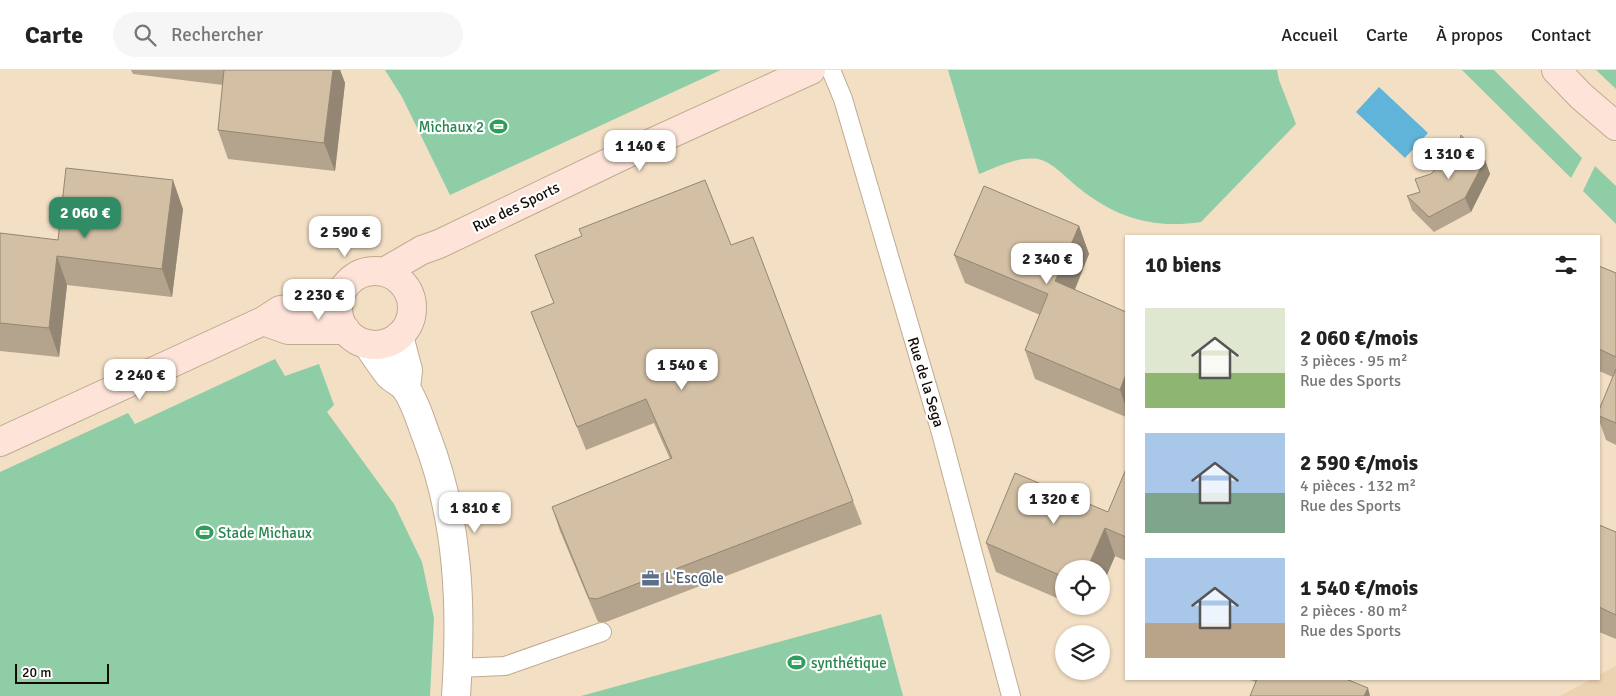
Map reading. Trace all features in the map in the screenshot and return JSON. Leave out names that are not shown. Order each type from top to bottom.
[{"type":"main road","name":"Rue des Sports","points":[[339,300],[347,283],[355,277],[369,271],[384,272],[422,250],[440,244],[620,157],[811,70]]},
{"type":"main road","points":[[1556,70],[1581,96],[1616,126]]},
{"type":"main road","name":"Rue des Sports","points":[[409,294],[416,279],[440,244]]},
{"type":"main road","points":[[263,321],[288,330],[356,337],[384,344],[399,336],[410,321],[412,312],[409,294],[403,284],[384,272]]},
{"type":"main road","points":[[0,442],[263,321],[280,310],[339,300],[339,316],[356,337]]},
{"type":"street","points":[[399,336],[408,370],[406,389],[438,467],[452,526],[460,619],[456,696]]},
{"type":"street","points":[[356,337],[390,376],[406,389]]},
{"type":"lane","name":"Rue de la Sega","points":[[831,70],[842,100],[941,432],[1011,696]]},
{"type":"lane","points":[[458,668],[505,666],[602,632]]},
{"type":"shaded area","points":[[1616,666],[1616,696],[1560,696],[1590,680],[1600,680],[1600,674]]},
{"type":"green space","name":"Michaux 2","points":[[385,70],[721,70],[450,195],[402,97]]},
{"type":"green space","points":[[948,70],[1277,70],[1296,124],[1201,222],[1167,224],[1151,222],[1121,214],[1107,207],[1079,188],[1054,167],[1038,159],[1030,158],[1015,161],[979,174]]},
{"type":"green space","points":[[1462,70],[1494,70],[1582,158],[1571,178]]},
{"type":"green space","points":[[1596,70],[1616,70],[1616,89]]},
{"type":"green space","points":[[1595,166],[1616,186],[1616,224],[1583,191]]},
{"type":"green space","name":"Stade Michaux","points":[[275,359],[285,376],[319,364],[334,405],[327,412],[394,504],[422,562],[434,618],[430,696],[0,696],[0,472],[128,413],[135,424]]},
{"type":"green space","name":"synthétique","points":[[881,614],[903,696],[581,696]]},
{"type":"water","points":[[1379,87],[1428,133],[1405,158],[1356,112]]},
{"type":"building","points":[[224,70],[333,70],[324,143],[218,130]]},
{"type":"building","points":[[1461,135],[1485,160],[1465,198],[1429,217],[1407,196],[1420,192],[1415,179],[1431,174],[1442,162],[1448,148],[1458,151]]},
{"type":"building","points":[[66,168],[173,180],[162,269],[57,256],[49,328],[0,323],[0,233],[58,240]]},
{"type":"building","points":[[705,180],[731,245],[753,237],[853,501],[597,599],[589,598],[552,507],[672,458],[646,399],[577,427],[531,312],[554,303],[535,255],[582,236],[579,229]]},
{"type":"building","points":[[984,186],[1079,226],[1055,281],[1125,312],[1125,377],[1120,390],[1025,350],[1048,294],[954,255]]},
{"type":"building","points":[[1600,266],[1616,273],[1616,357],[1600,349]]},
{"type":"building","points":[[1616,369],[1616,423],[1600,416],[1600,408]]},
{"type":"building","points":[[1125,471],[1125,537],[1105,528],[1091,560],[1055,560],[1055,573],[986,543],[1015,473],[1108,512]]},
{"type":"building","points":[[1600,525],[1616,532],[1616,615],[1600,607]]},
{"type":"building","points":[[1257,680],[1348,680],[1368,688],[1364,696],[1250,696]]},
{"type":"place","name":"Michaux 2","points":[[498,127]]},
{"type":"place","name":"Stade Michaux","points":[[204,533]]},
{"type":"place","name":"L'Esc@le","points":[[651,578]]},
{"type":"place","name":"synthétique","points":[[797,663]]}]
